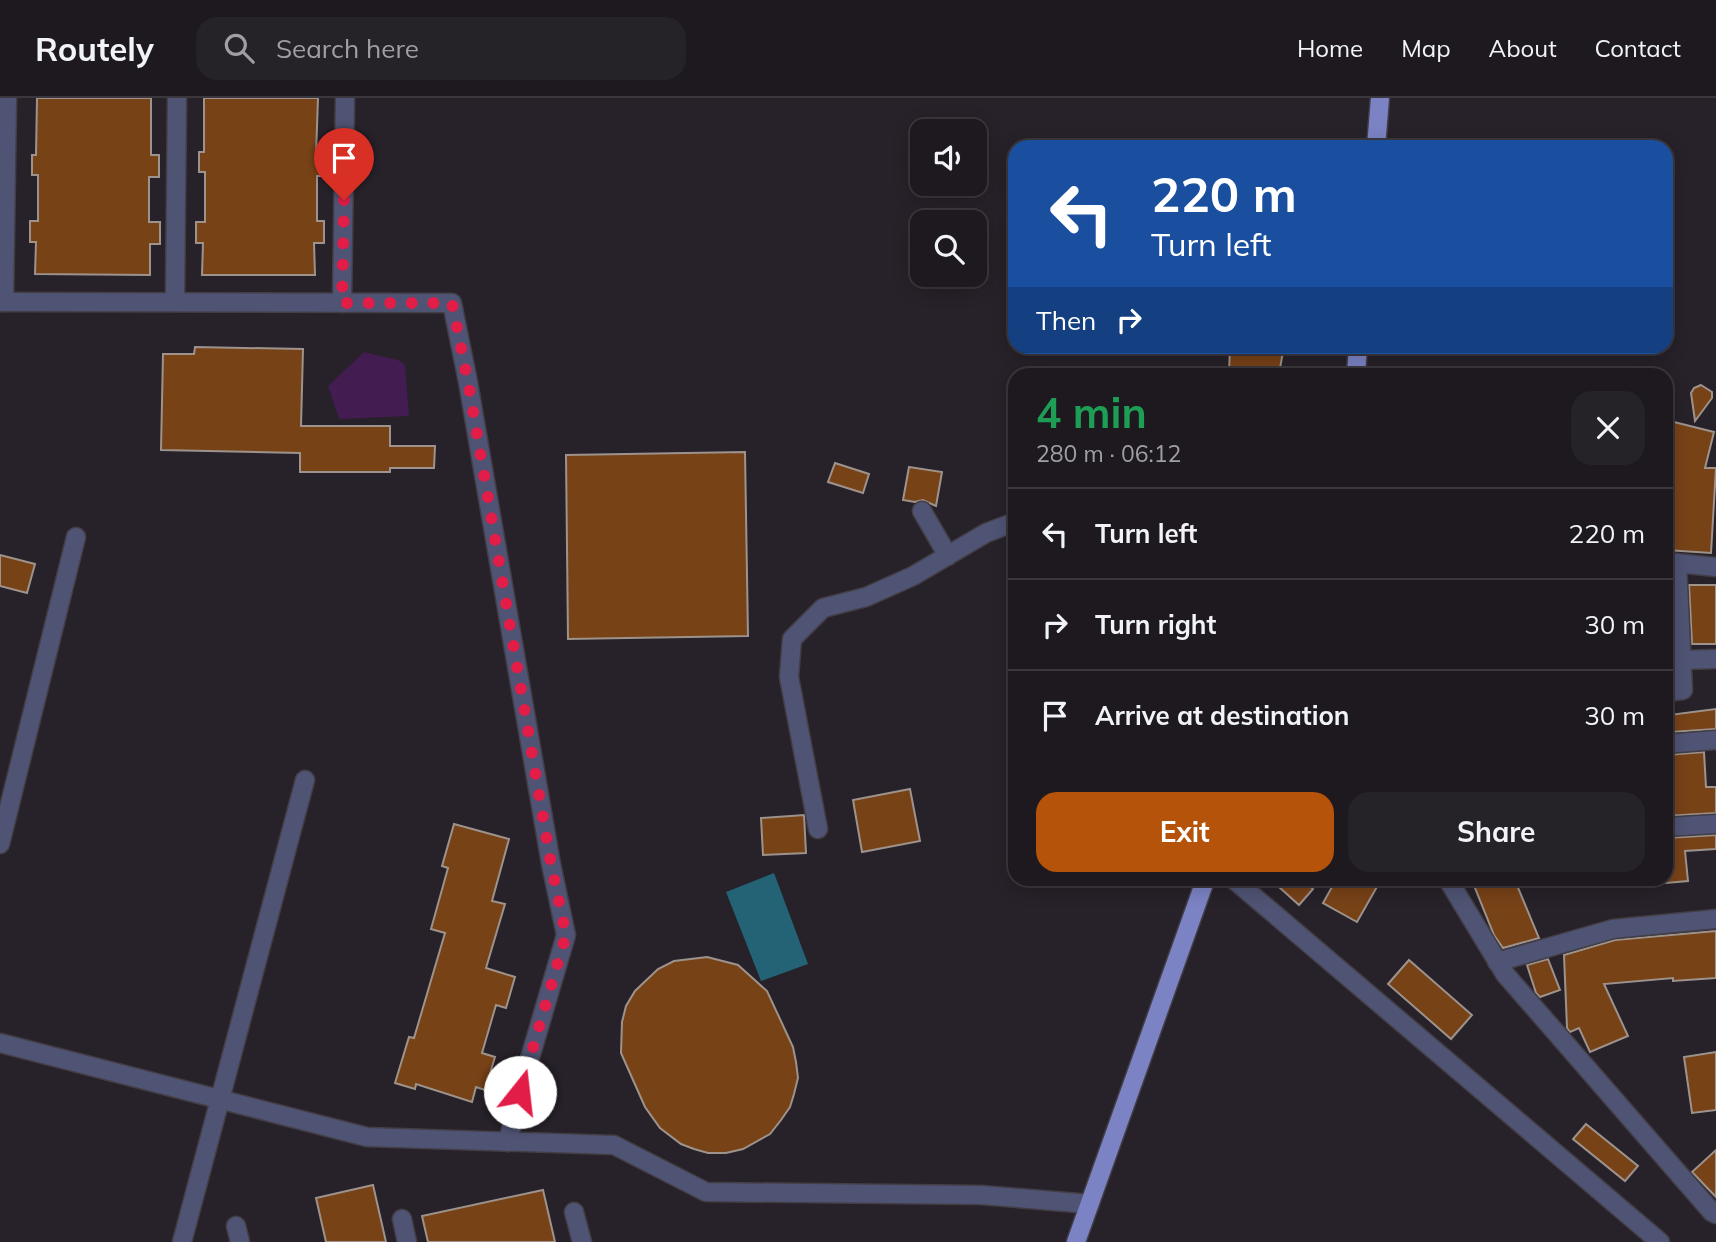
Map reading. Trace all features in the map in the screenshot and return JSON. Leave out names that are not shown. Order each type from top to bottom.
[{"type":"main road","points":[[1377,140],[1380,98]]},
{"type":"main road","points":[[1076,1242],[1203,886]]},
{"type":"street","points":[[7,98],[2,302],[452,303],[551,864],[566,935],[508,1142]]},
{"type":"street","points":[[174,301],[177,98]]},
{"type":"street","points":[[342,303],[345,98]]},
{"type":"street","points":[[922,511],[948,556]]},
{"type":"street","points":[[818,829],[789,677],[792,639],[822,608],[866,597],[913,576],[986,533],[1008,525]]},
{"type":"street","points":[[0,844],[76,537]]},
{"type":"street","points":[[1673,563],[1716,567]]},
{"type":"street","points":[[1673,573],[1683,690],[1673,691]]},
{"type":"street","points":[[1682,660],[1716,659]]},
{"type":"street","points":[[1673,743],[1716,740]]},
{"type":"street","points":[[183,1242],[305,780]]},
{"type":"street","points":[[1673,827],[1716,824]]},
{"type":"street","points":[[1241,886],[1660,1242]]},
{"type":"street","points":[[1452,886],[1505,974],[1716,1214]]},
{"type":"street","points":[[1497,962],[1613,929],[1716,919]]},
{"type":"street","points":[[0,1043],[367,1137],[614,1145],[706,1192],[981,1195],[1090,1204]]},
{"type":"street","points":[[574,1212],[582,1242]]},
{"type":"street","points":[[402,1219],[407,1242]]},
{"type":"shaded area","points":[[364,352],[398,360],[405,365],[409,416],[339,419],[328,386]]},
{"type":"water","points":[[774,873],[808,964],[761,981],[726,892]]},
{"type":"building","points":[[37,98],[151,98],[151,155],[159,155],[159,177],[149,177],[149,222],[160,222],[160,244],[150,244],[150,275],[35,274],[36,242],[30,242],[30,221],[38,221],[38,175],[32,175],[32,155],[36,155]]},
{"type":"building","points":[[204,98],[318,98],[316,155],[327,154],[328,176],[317,176],[317,221],[324,221],[324,243],[314,243],[315,275],[202,275],[203,243],[196,243],[196,222],[205,222],[205,172],[199,172],[199,152],[204,152]]},
{"type":"building","points":[[195,347],[303,349],[301,426],[390,426],[390,446],[435,446],[434,468],[390,468],[390,472],[300,472],[300,453],[161,450],[163,354],[194,354]]},
{"type":"building","points":[[1230,354],[1283,354],[1280,368],[1229,368]]},
{"type":"building","points":[[1701,385],[1712,392],[1712,398],[1695,421],[1691,393]]},
{"type":"building","points":[[1673,422],[1714,432],[1705,468],[1716,468],[1711,553],[1673,550]]},
{"type":"building","points":[[745,452],[748,636],[568,639],[566,455]]},
{"type":"building","points":[[835,463],[869,474],[863,493],[828,482]]},
{"type":"building","points":[[909,467],[942,472],[936,506],[923,500],[903,500]]},
{"type":"building","points":[[0,555],[35,564],[27,593],[0,586]]},
{"type":"building","points":[[1689,585],[1716,585],[1716,644],[1692,644]]},
{"type":"building","points":[[1716,709],[1716,729],[1673,732],[1673,714]]},
{"type":"building","points":[[1704,752],[1706,787],[1716,787],[1716,813],[1673,816],[1673,754]]},
{"type":"building","points":[[910,789],[920,841],[862,852],[853,800]]},
{"type":"building","points":[[804,815],[806,853],[763,855],[761,818]]},
{"type":"building","points":[[454,824],[509,839],[492,901],[505,904],[486,968],[515,977],[506,1008],[496,1005],[482,1053],[495,1057],[485,1090],[476,1087],[472,1102],[416,1084],[415,1089],[395,1083],[409,1037],[414,1038],[445,933],[431,929],[448,868],[442,866]]},
{"type":"building","points":[[1716,835],[1716,849],[1685,851],[1688,881],[1673,882],[1673,838]]},
{"type":"building","points":[[1278,886],[1310,886],[1313,889],[1299,905]]},
{"type":"building","points":[[1333,886],[1377,886],[1357,922],[1323,903]]},
{"type":"building","points":[[1474,886],[1517,886],[1539,938],[1503,948],[1494,935]]},
{"type":"building","points":[[1716,931],[1716,978],[1673,981],[1673,978],[1604,984],[1628,1036],[1590,1052],[1579,1028],[1570,1032],[1567,1028],[1564,955],[1615,940]]},
{"type":"building","points":[[707,957],[738,965],[767,991],[793,1047],[798,1078],[790,1107],[770,1134],[743,1149],[726,1153],[708,1153],[694,1149],[681,1144],[660,1128],[645,1107],[621,1053],[622,1022],[626,1006],[635,991],[658,969],[674,961]]},
{"type":"building","points":[[1548,959],[1560,990],[1540,997],[1536,993],[1527,965]]},
{"type":"building","points":[[1409,960],[1472,1015],[1451,1039],[1388,984]]},
{"type":"building","points":[[1716,1052],[1716,1110],[1692,1113],[1684,1057]]},
{"type":"building","points":[[1586,1124],[1638,1166],[1625,1181],[1573,1139]]},
{"type":"building","points":[[1716,1150],[1716,1197],[1692,1172]]},
{"type":"building","points":[[373,1185],[386,1242],[326,1242],[316,1198]]},
{"type":"building","points":[[543,1190],[555,1242],[428,1242],[422,1216]]},
{"type":"route","points":[[344,200],[342,303],[452,303],[468,382],[551,864],[566,935],[520,1092]]}]
